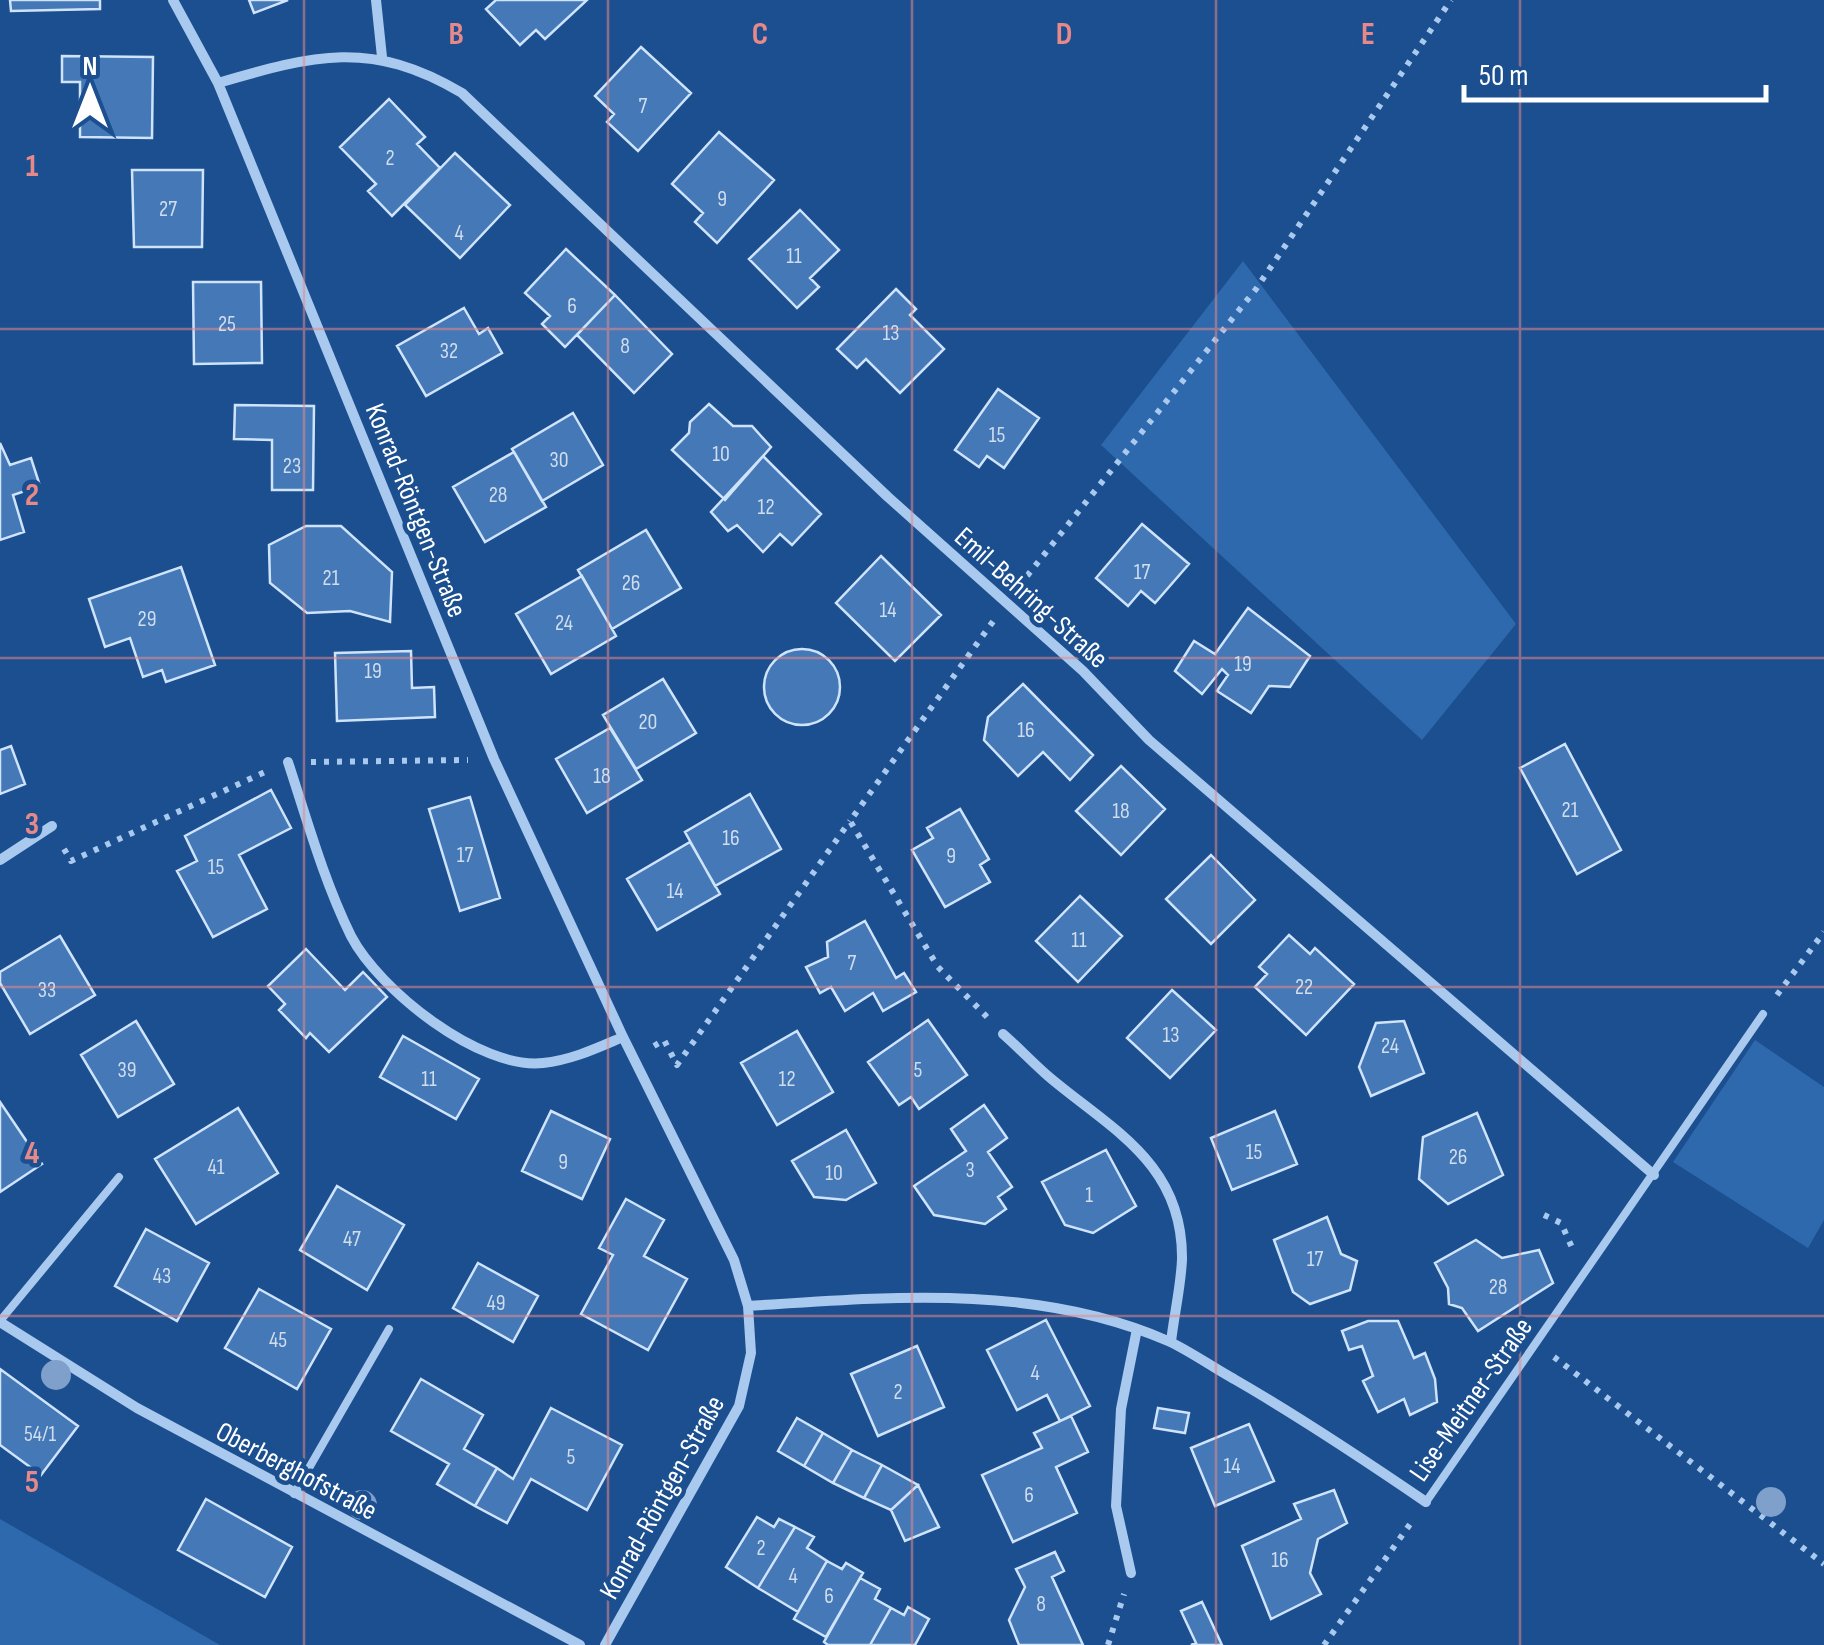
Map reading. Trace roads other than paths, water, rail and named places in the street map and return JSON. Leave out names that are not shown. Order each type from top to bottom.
[{"type":"street","name":"Konrad-Röntgen-Straße","points":[[172,0],[218,83],[494,759],[734,1260],[748,1306],[751,1353],[740,1406],[605,1645]]},
{"type":"street","points":[[376,0],[382,57]]},
{"type":"street","name":"Emil-Behring-Straße","points":[[218,83],[329,57],[382,57],[422,69],[462,92],[1082,672],[1149,740],[1654,1176]]},
{"type":"street","points":[[288,762],[353,939],[385,980],[427,1016],[472,1046],[508,1060],[540,1064],[578,1056],[624,1037]]},
{"type":"street","points":[[0,860],[52,826]]},
{"type":"street","points":[[1003,1034],[1050,1078],[1129,1137],[1157,1173],[1177,1219],[1182,1258],[1171,1342]]},
{"type":"street","name":"Lise-Meitner-Straße","points":[[748,1306],[940,1296],[1064,1310],[1137,1330],[1171,1342],[1307,1422],[1426,1502]]},
{"type":"street","name":"Oberberghofstraße","points":[[0,1322],[137,1408],[580,1645]]},
{"type":"street","points":[[1131,1573],[1116,1506],[1121,1409],[1137,1330]]},
{"type":"lane","name":"Lise-Meitner-Straße","points":[[1426,1502],[1763,1014]]},
{"type":"lane","points":[[0,1322],[119,1177]]},
{"type":"lane","points":[[294,1494],[389,1330]]}]
